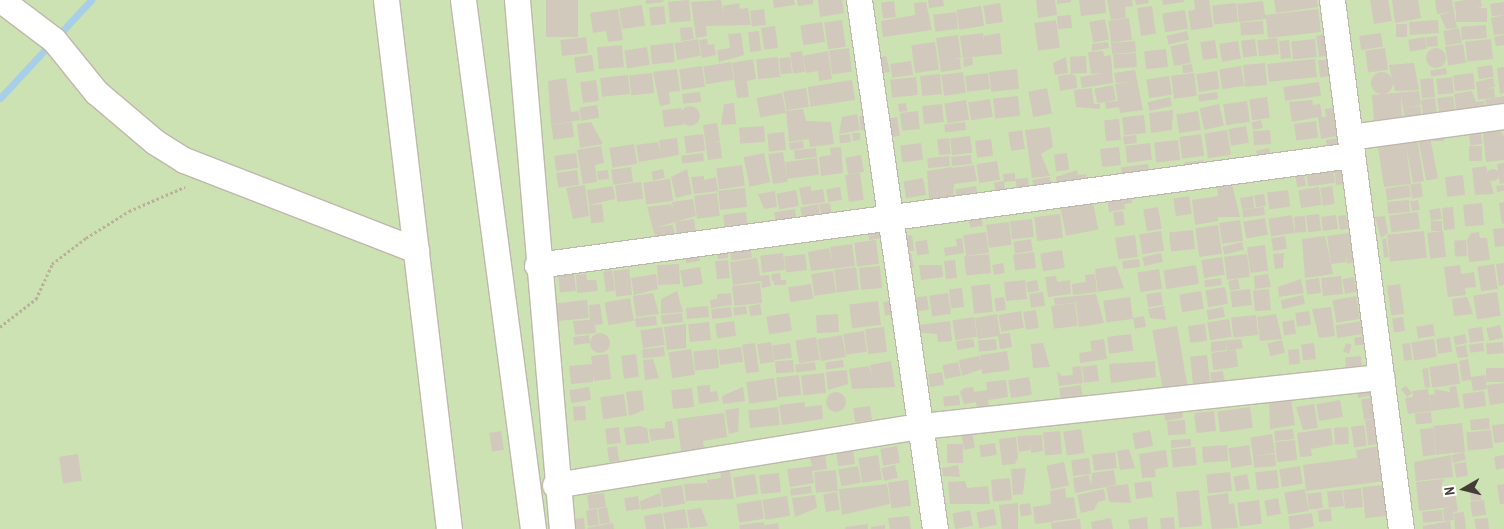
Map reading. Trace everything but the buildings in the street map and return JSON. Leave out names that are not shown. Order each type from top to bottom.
[{"type":"street","points":[[2,0],[54,40],[96,92],[155,142],[218,174],[416,250]]},
{"type":"street","points":[[386,0],[449,529]]},
{"type":"street","points":[[463,0],[533,529]]},
{"type":"street","points":[[517,0],[555,485],[562,529]]},
{"type":"street","points":[[859,0],[887,218],[921,426],[935,529]]},
{"type":"street","points":[[1332,0],[1401,529]]},
{"type":"street","points":[[537,265],[887,218],[1351,146],[1504,116]]},
{"type":"street","points":[[555,485],[921,426],[1381,377]]},
{"type":"path","points":[[0,327],[36,299],[52,264],[86,238],[160,196],[218,174]]},
{"type":"green space","points":[[0,0],[1504,0],[1504,529],[0,529]]},
{"type":"waterway","points":[[0,98],[91,0]]}]
